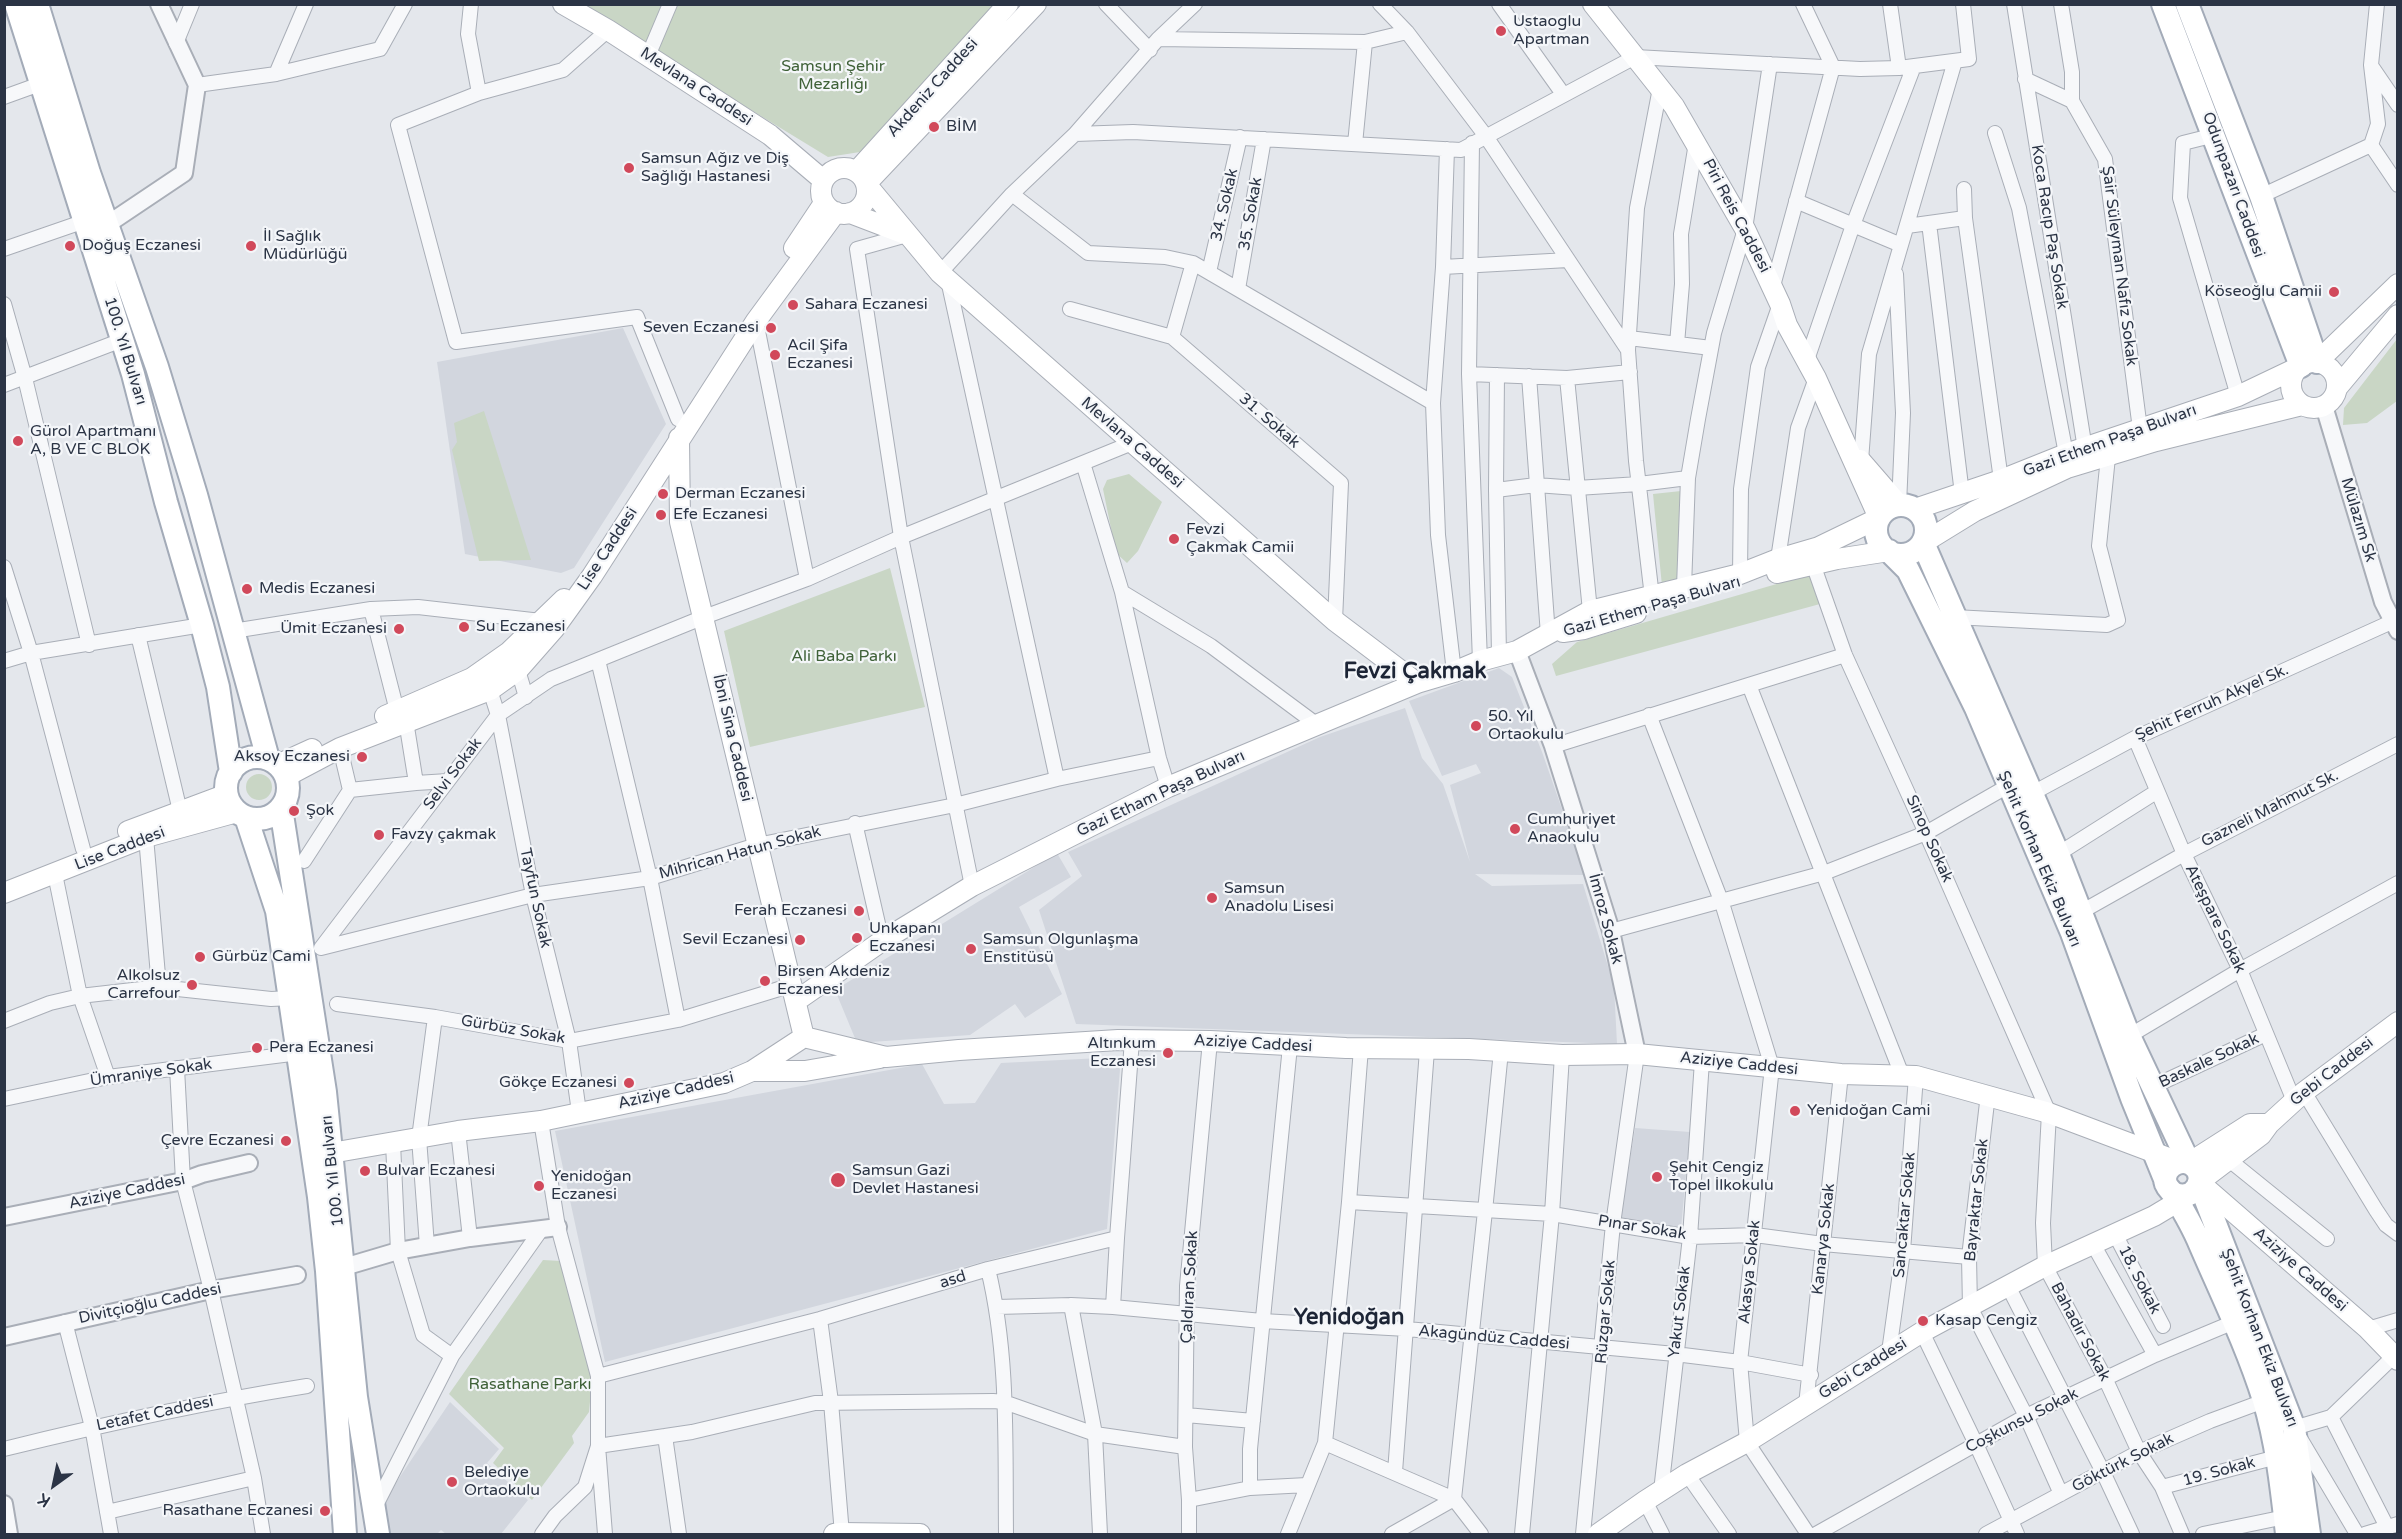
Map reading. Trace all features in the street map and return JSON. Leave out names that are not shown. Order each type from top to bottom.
[{"type":"main road","name":"100. Yıl Bulvarı","points":[[16,4],[134,374],[166,502],[218,687],[231,772]]},
{"type":"main road","name":"100. Yıl Bulvarı","points":[[37,4],[89,173],[157,367],[196,495],[233,631],[278,767]]},
{"type":"main road","name":"Mevlana Caddesi","points":[[563,4],[608,30],[828,175]]},
{"type":"main road","name":"Akdeniz Caddesi","points":[[862,178],[1008,4]]},
{"type":"main road","name":"Akdeniz Caddesi","points":[[862,178],[1036,4]]},
{"type":"main road","name":"Piri Reis Caddesi","points":[[1593,4],[1674,106],[1745,229],[1787,324],[1855,454],[1879,518]]},
{"type":"main road","name":"Odunpazarı Caddesi","points":[[2163,4],[2215,135],[2240,206],[2309,364]]},
{"type":"main road","name":"Odunpazarı Caddesi","points":[[2187,4],[2261,196],[2309,364]]},
{"type":"main road","points":[[837,210],[862,205],[866,199],[862,178],[842,167],[828,175],[821,196],[837,210],[907,236]]},
{"type":"main road","name":"Mevlana Caddesi","points":[[862,178],[907,236],[944,277],[1335,621],[1417,683]]},
{"type":"main road","name":"Lise Caddesi","points":[[278,767],[340,748],[472,678],[509,652],[562,601],[588,566],[639,480],[679,429],[837,210]]},
{"type":"main road","name":"Lise Caddesi","points":[[278,767],[402,716],[490,690],[518,670],[554,628],[592,576],[679,429],[837,210]]},
{"type":"main road","name":"Gazi Ethem Paşa Bulvarı","points":[[1907,507],[1962,494],[2076,451],[2238,396],[2309,364],[2397,284]]},
{"type":"main road","points":[[2337,388],[2397,315]]},
{"type":"main road","points":[[2309,364],[2330,368],[2337,381],[2337,388],[2335,395],[2324,406],[2309,408],[2296,399],[2291,385],[2292,378],[2309,364]]},
{"type":"main road","name":"Gazi Ethem Paşa Bulvarı","points":[[1923,543],[1975,511],[2067,468],[2156,441],[2302,405]]},
{"type":"main road","name":"İbni Sina Caddesi","points":[[679,429],[680,522],[804,1036]]},
{"type":"main road","name":"Piri Reis Caddesi","points":[[1855,454],[1907,507]]},
{"type":"main road","points":[[1907,507],[1924,521],[1926,528],[1923,543],[1911,553],[1896,554],[1883,547],[1877,533],[1879,518],[1884,512],[1907,507]]},
{"type":"main road","name":"Gazi Ethem Paşa Bulvarı","points":[[1548,635],[1590,611],[1740,574],[1778,559],[1819,547],[1879,518]]},
{"type":"main road","name":"Şehit Korhan Ekiz Bulvarı","points":[[1923,543],[2058,854],[2129,1036],[2152,1087],[2198,1239],[2234,1322],[2264,1401],[2277,1457],[2286,1526]]},
{"type":"main road","name":"Gazi Ethem Paşa Bulvarı","points":[[1548,635],[1584,629],[1707,591],[1813,564],[1889,551]]},
{"type":"main road","name":"Şehit Korhan Ekiz Bulvarı","points":[[1889,551],[1908,570],[1976,708],[2072,933],[2154,1154],[2181,1183],[2294,1428],[2309,1534]]},
{"type":"main road","name":"Gazi Etham Paşa Bulvarı","points":[[794,993],[972,886],[1168,787],[1417,683],[1508,653],[1548,635]]},
{"type":"main road","points":[[253,757],[278,767],[287,797],[281,808],[266,818],[236,808],[226,784],[231,772],[243,760],[253,757]]},
{"type":"main road","name":"100. Yıl Bulvarı","points":[[236,808],[277,911],[300,1053],[327,1271],[345,1534]]},
{"type":"main road","name":"Lise Caddesi","points":[[4,880],[180,810],[236,808]]},
{"type":"main road","name":"Lise Caddesi","points":[[4,894],[146,837],[236,808]]},
{"type":"main road","name":"100. Yıl Bulvarı","points":[[281,808],[325,1092],[356,1397],[378,1534]]},
{"type":"main road","name":"Gebi Caddesi","points":[[2181,1183],[2228,1159],[2261,1135],[2269,1124],[2299,1096],[2396,1025]]},
{"type":"main road","name":"Aziziye Caddesi","points":[[331,1153],[458,1131],[541,1121],[724,1083],[752,1071],[804,1036],[886,1057],[970,1049],[1132,1040],[1210,1041],[1290,1046],[1500,1051],[1562,1055],[1637,1054],[1841,1074],[1909,1076],[1988,1094],[2049,1113],[2154,1154]]},
{"type":"main road","points":[[752,1071],[805,1071],[886,1057]]},
{"type":"main road","name":"Gebi Caddesi","points":[[1596,1534],[1687,1474],[1746,1442],[1922,1332],[2044,1266],[2154,1216],[2181,1183],[2250,1124],[2269,1124]]},
{"type":"main road","name":"Aziziye Caddesi","points":[[2181,1183],[2368,1329],[2395,1359]]},
{"type":"main road","points":[[839,1534],[920,1534]]},
{"type":"street","points":[[108,224],[184,173],[197,85],[159,4]]},
{"type":"street","points":[[177,43],[192,4]]},
{"type":"street","points":[[276,74],[306,4]]},
{"type":"street","points":[[197,85],[276,74],[380,48],[405,4]]},
{"type":"street","points":[[471,4],[468,34],[479,93]]},
{"type":"street","points":[[648,56],[670,4]]},
{"type":"street","points":[[1106,4],[1154,45],[1365,42],[1407,32]]},
{"type":"street","points":[[1057,779],[996,498],[944,277],[1012,194],[1075,134],[1154,45],[1195,4]]},
{"type":"street","points":[[1380,4],[1407,32],[1485,135],[1568,260],[1628,344]]},
{"type":"street","points":[[1499,4],[1563,94]]},
{"type":"street","points":[[1740,574],[1741,489],[1758,367],[1796,201],[1833,68],[1803,4]]},
{"type":"street","points":[[1890,4],[1899,68]]},
{"type":"street","points":[[1075,134],[1133,132],[1461,150],[1485,135],[1635,57],[1833,68],[1899,68],[1969,59],[1963,4]]},
{"type":"street","name":"Koca Racıp Paş Sokak","points":[[2014,4],[2076,451]]},
{"type":"street","name":"Şair Süleyman Nafız Sokak","points":[[2061,4],[2072,72],[2072,101],[2105,159],[2140,429]]},
{"type":"street","points":[[2261,196],[2371,145],[2378,124],[2371,65],[2377,4]]},
{"type":"street","points":[[608,30],[563,70],[479,93],[398,125],[456,342],[637,317],[679,429]]},
{"type":"street","points":[[1355,144],[1365,42]]},
{"type":"street","points":[[1855,454],[1869,354],[1955,61]]},
{"type":"street","points":[[1684,587],[1688,478],[1711,348],[1745,229],[1770,64]]},
{"type":"street","points":[[2371,65],[2397,105]]},
{"type":"street","points":[[1778,559],[1798,428],[1811,369],[1853,225],[1914,66]]},
{"type":"street","points":[[2025,79],[2072,101]]},
{"type":"street","points":[[4,97],[40,84]]},
{"type":"street","points":[[1652,597],[1638,484],[1628,344],[1637,208],[1660,88]]},
{"type":"street","points":[[1995,134],[2019,208],[2076,451]]},
{"type":"street","points":[[2215,135],[2183,143],[2181,198],[2238,396]]},
{"type":"street","name":"34. Sokak","points":[[1209,272],[1240,137]]},
{"type":"street","name":"35. Sokak","points":[[1238,289],[1264,139]]},
{"type":"street","points":[[1472,143],[1469,374],[1480,661]]},
{"type":"street","points":[[1677,344],[1682,284],[1681,234],[1696,143]]},
{"type":"street","points":[[2371,145],[2397,185]]},
{"type":"street","points":[[1447,149],[1443,267],[1433,403],[1438,535],[1454,672]]},
{"type":"street","points":[[1964,189],[1965,218],[2001,480]]},
{"type":"street","points":[[1012,194],[1088,253],[1165,257],[1193,263],[1433,403]]},
{"type":"street","points":[[1796,201],[1901,245]]},
{"type":"street","points":[[1907,226],[1965,218]]},
{"type":"street","points":[[4,249],[85,221]]},
{"type":"street","points":[[1929,223],[1962,494]]},
{"type":"street","points":[[907,236],[857,249],[901,537],[972,886]]},
{"type":"street","points":[[1443,267],[1568,260]]},
{"type":"street","points":[[1172,337],[1193,263]]},
{"type":"street","points":[[1896,263],[1907,507]]},
{"type":"street","points":[[4,304],[25,378],[89,645]]},
{"type":"street","name":"31. Sokak","points":[[1071,309],[1172,337],[1341,483],[1335,621]]},
{"type":"street","points":[[756,321],[807,579]]},
{"type":"street","points":[[4,385],[122,340]]},
{"type":"street","points":[[1628,344],[1677,344],[1711,348]]},
{"type":"street","points":[[1469,374],[1567,378],[1630,372]]},
{"type":"street","points":[[1497,375],[1496,490],[1508,653]]},
{"type":"street","points":[[1529,376],[1548,635]]},
{"type":"street","points":[[1567,378],[1590,611]]},
{"type":"street","name":"Mülazım Sk","points":[[2324,406],[2383,602],[2396,624]]},
{"type":"street","points":[[498,716],[551,679],[704,617],[807,579],[901,537],[1132,443]]},
{"type":"street","points":[[1954,617],[2107,625],[2118,620],[2099,546],[2108,457]]},
{"type":"street","points":[[1083,463],[1122,592],[1159,758],[1168,787]]},
{"type":"street","points":[[1496,490],[1536,485],[1577,488],[1688,478]]},
{"type":"street","name":"Sinop Sokak","points":[[1813,564],[1845,655],[1926,832],[2049,1113]]},
{"type":"street","points":[[4,567],[31,653],[82,849]]},
{"type":"street","points":[[1122,592],[1210,646],[1316,724]]},
{"type":"street","points":[[233,631],[371,609],[418,607],[541,621]]},
{"type":"street","points":[[371,609],[402,716],[416,783]]},
{"type":"street","name":"Şehit Ferruh Akyel Sk.","points":[[2031,794],[2135,738],[2396,624]]},
{"type":"street","points":[[4,661],[31,653],[202,625]]},
{"type":"street","points":[[138,635],[180,810]]},
{"type":"street","name":"İmroz Sokak","points":[[1508,653],[1553,746],[1611,931],[1637,1054]]},
{"type":"street","points":[[1553,746],[1845,655]]},
{"type":"street","points":[[598,660],[650,878],[678,1020]]},
{"type":"street","points":[[518,670],[526,697]]},
{"type":"street","points":[[1749,685],[1909,1076]]},
{"type":"street","name":"Tayfun Sokak","points":[[490,690],[498,716],[533,895],[569,1041],[579,1112]]},
{"type":"street","points":[[1649,715],[1722,903],[1772,1067]]},
{"type":"street","name":"Selvi Sokak","points":[[321,948],[498,716]]},
{"type":"street","name":"Ateşpare Sokak","points":[[2135,738],[2156,792],[2240,970],[2266,1035],[2299,1096],[2386,1226],[2397,1234]]},
{"type":"street","name":"Gazneli Mahmut Sk.","points":[[2081,912],[2184,854],[2397,744]]},
{"type":"street","points":[[304,861],[350,790],[340,748]]},
{"type":"street","name":"Mihrican Hatun Sokak","points":[[321,948],[533,895],[650,878],[757,845],[955,805],[1057,779],[1159,758]]},
{"type":"street","points":[[350,790],[448,781]]},
{"type":"street","points":[[1611,931],[1722,903],[1824,873],[1926,832],[2008,786]]},
{"type":"street","points":[[2058,854],[2156,792]]},
{"type":"street","points":[[855,824],[882,941]]},
{"type":"street","points":[[146,837],[159,987]]},
{"type":"street","points":[[55,874],[80,996],[108,1077]]},
{"type":"street","points":[[2129,1036],[2240,970],[2397,883]]},
{"type":"street","points":[[4,1021],[50,1003],[80,996],[159,987],[271,999],[291,998]]},
{"type":"street","name":"Gürbüz Sokak","points":[[336,1004],[435,1017],[569,1041],[678,1020],[794,993]]},
{"type":"street","points":[[427,1246],[419,1138],[435,1017]]},
{"type":"street","name":"Baskale Sokak","points":[[2152,1087],[2266,1035]]},
{"type":"street","points":[[1113,1307],[1132,1040]]},
{"type":"street","name":"Çaldıran Sokak","points":[[1189,1534],[1185,1447],[1187,1286],[1210,1041]]},
{"type":"street","points":[[1250,1488],[1250,1449],[1290,1046]]},
{"type":"street","points":[[1288,1534],[1325,1443],[1349,1202],[1361,1048]]},
{"type":"street","points":[[1395,1472],[1417,1206],[1427,1050]]},
{"type":"street","points":[[1454,1499],[1500,1051]]},
{"type":"street","name":"Ümraniye Sokak","points":[[4,1100],[108,1077],[300,1053]]},
{"type":"street","name":"Rüzgar Sokak","points":[[1596,1534],[1603,1347],[1613,1224],[1637,1054]]},
{"type":"street","points":[[1522,1534],[1552,1214],[1562,1055]]},
{"type":"street","name":"Yakut Sokak","points":[[1653,1496],[1690,1237],[1701,1061]]},
{"type":"street","name":"Akasya Sokak","points":[[1746,1442],[1740,1362],[1772,1067]]},
{"type":"street","points":[[177,1068],[183,1181],[212,1290],[254,1478],[263,1534]]},
{"type":"street","name":"Kanarya Sokak","points":[[1806,1405],[1811,1375],[1841,1074]]},
{"type":"street","name":"Sancaktar Sokak","points":[[1889,1352],[1903,1251],[1909,1076]]},
{"type":"street","name":"Bayraktar Sokak","points":[[1970,1307],[1969,1257],[1988,1094]]},
{"type":"street","name":"Bahadır Sokak","points":[[2049,1113],[2043,1223],[2044,1266],[2105,1378],[2139,1452],[2162,1487],[2182,1534]]},
{"type":"street","points":[[541,1121],[549,1228],[598,1376],[598,1446],[605,1534]]},
{"type":"street","points":[[458,1131],[470,1238]]},
{"type":"street","points":[[393,1143],[398,1251],[423,1335],[452,1356]]},
{"type":"street","points":[[2228,1159],[2327,1239]]},
{"type":"street","name":"Aziziye Caddesi","points":[[4,1217],[183,1181],[249,1163]]},
{"type":"street","name":"Pınar Sokak","points":[[1349,1202],[1552,1214],[1690,1237],[1755,1234],[1823,1244],[1969,1257]]},
{"type":"street","points":[[344,1267],[398,1251],[470,1238],[549,1228]]},
{"type":"street","points":[[375,1507],[452,1356],[549,1228]]},
{"type":"street","name":"18. Sokak","points":[[2115,1234],[2163,1326]]},
{"type":"street","name":"asd","points":[[598,1376],[820,1319],[988,1269],[1117,1238]]},
{"type":"street","points":[[2093,1244],[2155,1355]]},
{"type":"street","points":[[988,1269],[997,1307],[1004,1402],[1006,1534]]},
{"type":"street","name":"Divitçioğlu Caddesi","points":[[4,1337],[212,1290],[297,1275]]},
{"type":"street","points":[[2008,1286],[2132,1534]]},
{"type":"street","points":[[1071,1305],[1095,1434],[1100,1534]]},
{"type":"street","name":"Akagündüz Caddesi","points":[[997,1307],[1071,1305],[1113,1307],[1262,1322],[1407,1329],[1675,1354],[1740,1362],[1811,1375]]},
{"type":"street","points":[[1970,1307],[2026,1416],[2061,1494]]},
{"type":"street","points":[[820,1319],[831,1402],[839,1534]]},
{"type":"street","points":[[2368,1329],[2397,1320]]},
{"type":"street","points":[[65,1322],[92,1427],[111,1534]]},
{"type":"street","name":"Coşkunsu Sokak","points":[[1816,1534],[2026,1416],[2155,1355],[2234,1322]]},
{"type":"street","points":[[1922,1332],[2017,1534]]},
{"type":"street","points":[[2357,1534],[2294,1428],[2331,1417],[2395,1359]]},
{"type":"street","name":"Letafet Caddesi","points":[[4,1449],[92,1427],[235,1397],[307,1386]]},
{"type":"street","name":"Göktürk Sokak","points":[[1986,1534],[2139,1452],[2210,1421],[2264,1401]]},
{"type":"street","points":[[598,1446],[692,1432],[815,1403],[1004,1402],[1095,1434],[1185,1447]]},
{"type":"street","points":[[1186,1415],[1253,1421]]},
{"type":"street","points":[[2331,1417],[2392,1526],[2365,1534]]},
{"type":"street","points":[[665,1436],[679,1534]]},
{"type":"street","points":[[1746,1442],[1808,1534]]},
{"type":"street","points":[[1325,1443],[1454,1499],[1481,1534]]},
{"type":"street","points":[[542,1534],[555,1516],[585,1487],[598,1446]]},
{"type":"street","name":"19. Sokak","points":[[2162,1487],[2277,1457]]},
{"type":"street","points":[[1687,1474],[1729,1534]]},
{"type":"street","points":[[107,1512],[254,1478]]},
{"type":"street","points":[[1189,1500],[1250,1488],[1307,1485]]},
{"type":"street","points":[[1653,1496],[1662,1534]]},
{"type":"street","points":[[1392,1534],[1454,1499]]},
{"type":"street","points":[[4,1504],[9,1534]]},
{"type":"street","points":[[2203,1534],[2286,1526]]},
{"type":"shaded area","points":[[623,328],[666,424],[574,568],[561,573],[465,554],[437,362]]},
{"type":"shaded area","name":"Samsun Anadolu Lisesi","points":[[1499,668],[1512,677],[1542,752],[1585,875],[1475,874],[1492,886],[1583,884],[1614,986],[1617,1044],[1076,1024],[1039,910],[1082,876],[1068,852],[1320,737],[1405,708],[1422,758],[1443,784],[1470,862],[1450,785],[1481,773],[1476,764],[1442,776],[1409,701]]},
{"type":"shaded area","name":"Samsun Olgunlaşma Enstitüsü","points":[[1057,853],[1071,877],[1019,907],[1062,994],[1025,1018],[1015,1004],[970,1035],[857,1043],[835,990]]},
{"type":"shaded area","name":"Samsun Gazi Devlet Hastanesi","points":[[1121,1057],[1107,1229],[605,1362],[555,1131],[922,1064],[944,1104],[975,1103],[1001,1063]]},
{"type":"shaded area","name":"Şehit Cengiz Topel İlkokulu","points":[[1635,1128],[1690,1132],[1681,1228],[1620,1222]]},
{"type":"shaded area","name":"Belediye Ortaokulu","points":[[450,1402],[499,1449],[487,1463],[528,1500],[501,1534],[446,1534],[441,1530],[437,1534],[390,1534],[383,1502]]},
{"type":"green space","name":"Samsun Şehir Mezarlığı","points":[[579,5],[994,5],[860,152],[828,157]]},
{"type":"green space","points":[[2397,339],[2397,401],[2367,423],[2343,425],[2344,408]]},
{"type":"green space","points":[[484,411],[531,560],[479,561],[452,450],[457,442],[454,423]]},
{"type":"green space","points":[[1129,474],[1162,502],[1138,551],[1127,563],[1116,553],[1103,489],[1107,480]]},
{"type":"green space","points":[[1681,491],[1678,581],[1662,586],[1653,494]]},
{"type":"green space","name":"Ali Baba Parkı","points":[[890,568],[925,707],[750,747],[724,631]]},
{"type":"green space","points":[[1811,574],[1820,604],[1556,676],[1552,664],[1577,642]]},
{"type":"green space","points":[[259,774],[268,778],[272,787],[268,796],[259,800],[250,796],[246,787],[250,778]]},
{"type":"green space","name":"Rasathane Parkı","points":[[543,1260],[561,1261],[592,1381],[589,1412],[572,1436],[574,1443],[532,1500],[493,1463],[504,1448],[449,1394]]},
{"type":"place","name":"Ustaoglu Apartman","points":[[1501,31]]},
{"type":"place","name":"BİM","points":[[934,127]]},
{"type":"place","name":"Samsun Ağız ve Diş Sağlığı Hastanesi","points":[[629,168]]},
{"type":"place","name":"Doğuş Eczanesi","points":[[70,246]]},
{"type":"place","name":"İl Sağlık Müdürlüğü","points":[[251,246]]},
{"type":"place","name":"Köseoğlu Camii","points":[[2334,292]]},
{"type":"place","name":"Sahara Eczanesi","points":[[793,305]]},
{"type":"place","name":"Seven Eczanesi","points":[[771,328]]},
{"type":"place","name":"Acil Şifa Eczanesi","points":[[775,355]]},
{"type":"place","name":"Gürol Apartmanı A, B VE C BLOK","points":[[18,441]]},
{"type":"place","name":"Derman Eczanesi","points":[[663,494]]},
{"type":"place","name":"Efe Eczanesi","points":[[661,515]]},
{"type":"place","name":"Fevzi Çakmak Camii","points":[[1174,539]]},
{"type":"place","name":"Medis Eczanesi","points":[[247,589]]},
{"type":"place","name":"Su Eczanesi","points":[[464,627]]},
{"type":"place","name":"Ümit Eczanesi","points":[[399,629]]},
{"type":"place","name":"50. Yıl Ortaokulu","points":[[1476,726]]},
{"type":"place","name":"Aksoy Eczanesi","points":[[362,757]]},
{"type":"place","name":"Şok","points":[[294,811]]},
{"type":"place","name":"Cumhuriyet Anaokulu","points":[[1515,829]]},
{"type":"place","name":"Favzy çakmak","points":[[379,835]]},
{"type":"place","name":"Samsun Anadolu Lisesi","points":[[1212,898]]},
{"type":"place","name":"Ferah Eczanesi","points":[[859,911]]},
{"type":"place","name":"Unkapanı Eczanesi","points":[[857,938]]},
{"type":"place","name":"Sevil Eczanesi","points":[[800,940]]},
{"type":"place","name":"Samsun Olgunlaşma Enstitüsü","points":[[971,949]]},
{"type":"place","name":"Gürbüz Cami","points":[[200,957]]},
{"type":"place","name":"Birsen Akdeniz Eczanesi","points":[[765,981]]},
{"type":"place","name":"Alkolsuz Carrefour","points":[[192,985]]},
{"type":"place","name":"Pera Eczanesi","points":[[257,1048]]},
{"type":"place","name":"Altınkum Eczanesi","points":[[1168,1053]]},
{"type":"place","name":"Gökçe Eczanesi","points":[[629,1083]]},
{"type":"place","name":"Yenidoğan Cami","points":[[1795,1111]]},
{"type":"place","name":"Çevre Eczanesi","points":[[286,1141]]},
{"type":"place","name":"Bulvar Eczanesi","points":[[365,1171]]},
{"type":"place","name":"Şehit Cengiz Topel İlkokulu","points":[[1657,1177]]},
{"type":"place","name":"Samsun Gazi Devlet Hastanesi","points":[[838,1180]]},
{"type":"place","name":"Yenidoğan Eczanesi","points":[[539,1186]]},
{"type":"place","name":"Kasap Cengiz","points":[[1923,1321]]},
{"type":"place","name":"Belediye Ortaokulu","points":[[452,1482]]},
{"type":"place","name":"Rasathane Eczanesi","points":[[325,1511]]},
{"type":"district","name":"Fevzi Çakmak","points":[[1415,672]]},
{"type":"district","name":"Yenidoğan","points":[[1349,1318]]}]
